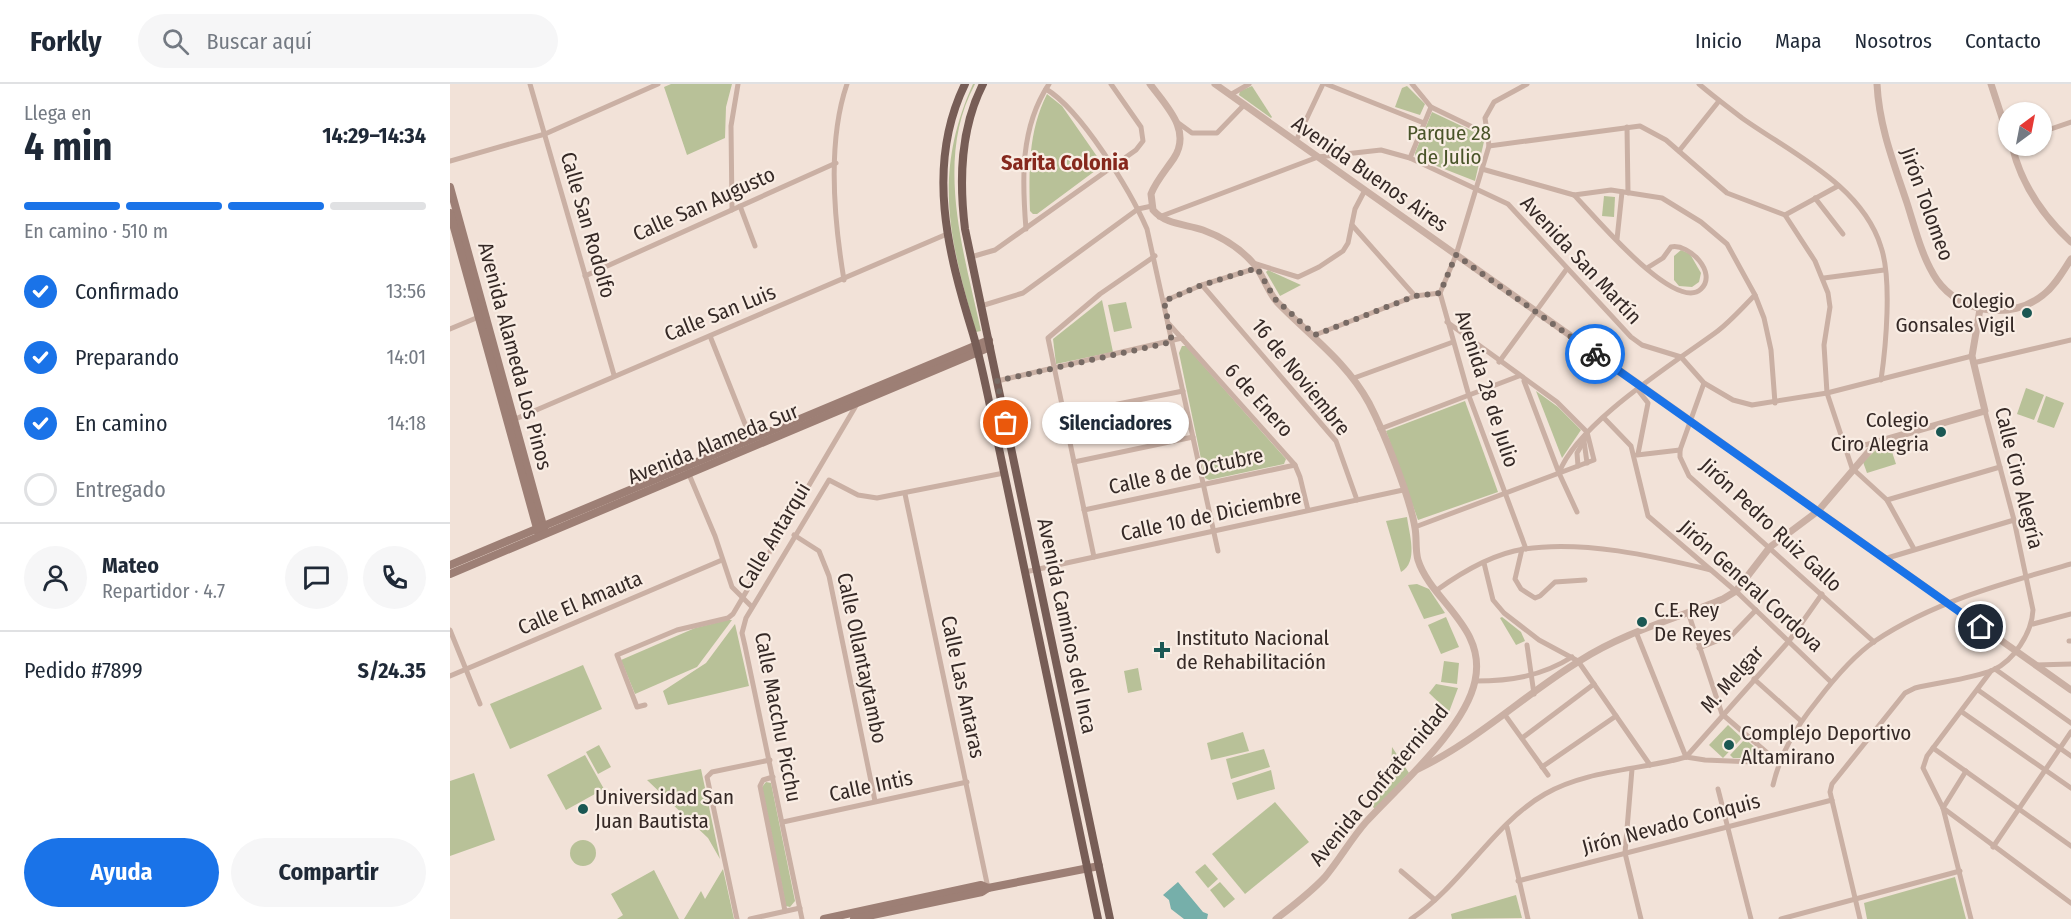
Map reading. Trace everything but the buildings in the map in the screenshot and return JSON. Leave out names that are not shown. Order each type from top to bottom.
[{"type":"main road","name":"Avenida Caminos del Inca","points":[[965,84],[953,117],[945,152],[943,198],[947,234],[957,286],[977,348],[1098,919]]},
{"type":"main road","name":"Avenida Caminos del Inca","points":[[983,84],[969,123],[963,155],[962,200],[981,306],[1110,919]]},
{"type":"main road","name":"Avenida Alameda Los Pinos","points":[[450,187],[481,315]]},
{"type":"main road","name":"Avenida Alameda Los Pinos","points":[[450,213],[541,531]]},
{"type":"main road","name":"Avenida Alameda Sur","points":[[687,470],[751,439],[990,344]]},
{"type":"main road","name":"Avenida Alameda Sur","points":[[450,565],[541,531],[687,470],[857,404],[977,348]]},
{"type":"main road","name":"Avenida Alameda Sur","points":[[450,574],[541,531]]},
{"type":"main road","points":[[824,919],[982,892],[988,888],[1099,866]]},
{"type":"main road","points":[[854,919],[897,907]]},
{"type":"street","name":"Calle San Rodolfo","points":[[530,84],[614,375]]},
{"type":"street","points":[[450,161],[545,134],[658,84]]},
{"type":"street","points":[[732,210],[731,126],[738,84]]},
{"type":"street","points":[[844,280],[835,204],[837,131],[847,84]]},
{"type":"street","points":[[971,257],[996,250],[1136,150],[1143,141],[1142,127],[1111,84]]},
{"type":"street","points":[[1150,84],[1177,122],[1181,134],[1176,156],[1153,189],[1152,206],[1159,217]]},
{"type":"street","name":"Avenida Buenos Aires","points":[[1215,84],[1640,388],[1689,420],[2071,690]]},
{"type":"street","points":[[1230,95],[1249,84]]},
{"type":"street","points":[[1296,141],[1324,84],[1424,123]]},
{"type":"street","points":[[1412,84],[1431,107],[1489,135]]},
{"type":"street","name":"Avenida 28 de Julio","points":[[1524,549],[1469,396],[1440,293],[1456,255],[1489,146],[1485,118],[1494,102],[1527,84]]},
{"type":"street","points":[[1699,84],[1838,186],[1858,208],[1878,237],[1884,270],[1886,317],[1881,380]]},
{"type":"street","name":"Jirón Tolomeo","points":[[1877,84],[1882,127],[1929,266],[1947,291],[1980,309],[2013,309],[2043,296],[2071,259]]},
{"type":"street","points":[[1991,84],[1998,105]]},
{"type":"street","points":[[1026,229],[1023,192],[1025,152],[1035,112],[1047,87],[1062,99],[1138,209],[1155,256],[1218,551]]},
{"type":"street","points":[[1679,151],[1719,100]]},
{"type":"street","points":[[1177,122],[1192,133],[1217,133],[1244,105]]},
{"type":"street","points":[[1410,158],[1431,107]]},
{"type":"street","points":[[2052,129],[2071,122]]},
{"type":"street","points":[[1489,146],[1522,144],[1640,126],[1652,130],[1727,193],[1785,215],[1824,278],[1830,307],[1824,345],[1827,393],[1852,468],[1887,500],[1914,549]]},
{"type":"street","points":[[1617,239],[1625,192],[1628,127]]},
{"type":"street","name":"Avenida San Martín","points":[[1159,217],[1318,157],[1381,150],[1410,158],[1476,188],[1515,210],[1566,270],[1631,337],[1642,345],[1681,357]]},
{"type":"street","points":[[2016,156],[2026,184],[2042,210],[2071,242]]},
{"type":"street","name":"Calle San Augusto","points":[[585,276],[836,163]]},
{"type":"street","points":[[1482,169],[1574,195],[1602,190],[1662,198],[1701,222],[1727,244],[1755,295],[1764,318],[1771,350],[1775,403]]},
{"type":"street","points":[[1785,215],[1838,186]]},
{"type":"street","points":[[1164,301],[1255,265],[1302,277],[1343,251],[1348,243],[1355,209],[1365,190]]},
{"type":"street","points":[[1574,195],[1617,239],[1647,268],[1671,289],[1682,292],[1701,289],[1706,276],[1704,266],[1685,249],[1676,246],[1671,247],[1663,258],[1647,268]]},
{"type":"street","points":[[1815,198],[1843,234]]},
{"type":"street","points":[[740,206],[755,246]]},
{"type":"street","points":[[981,306],[1023,293],[1138,209],[1152,206]]},
{"type":"street","name":"Avenida Confraternidad","points":[[1159,217],[1221,238],[1255,265],[1275,299],[1315,335],[1354,378],[1370,403],[1403,490],[1415,527],[1418,560],[1431,584],[1457,614],[1471,642],[1476,669],[1475,681],[1463,709],[1416,771],[1365,823],[1324,877],[1276,919]]},
{"type":"street","points":[[1352,225],[1415,296]]},
{"type":"street","name":"Calle San Luis","points":[[510,421],[947,234]]},
{"type":"street","points":[[1094,557],[1048,341],[1050,334],[1100,294],[1155,256]]},
{"type":"street","points":[[1499,362],[1566,270]]},
{"type":"street","points":[[1824,278],[1884,270]]},
{"type":"street","name":"16 de Noviembre","points":[[1202,285],[1336,441],[1357,500]]},
{"type":"street","points":[[1315,335],[1415,296],[1440,293]]},
{"type":"street","points":[[1559,473],[1573,446],[1587,432],[1640,388],[1717,332],[1755,295]]},
{"type":"street","name":"Calle Ciro Alegría","points":[[1980,309],[1972,360],[2014,520],[2033,610],[2033,624]]},
{"type":"street","points":[[450,329],[481,315]]},
{"type":"street","name":"6 de Enero","points":[[1168,322],[1295,465],[1308,510]]},
{"type":"street","points":[[1415,527],[1594,460],[1587,432],[1564,408],[1447,322]]},
{"type":"street","points":[[710,336],[751,439]]},
{"type":"street","points":[[997,381],[1182,338]]},
{"type":"street","points":[[1681,357],[1704,384],[1733,400],[1752,405],[1827,393],[2071,340]]},
{"type":"street","points":[[1354,378],[1453,342]]},
{"type":"street","points":[[1380,429],[1521,378]]},
{"type":"street","points":[[1521,378],[1577,512]]},
{"type":"street","name":"Jirón Pedro Ruiz Gallo","points":[[1704,384],[1680,450],[1680,457],[1689,476],[1874,642]]},
{"type":"street","points":[[1636,455],[1648,403],[1640,388]]},
{"type":"street","points":[[1063,415],[1183,391]]},
{"type":"street","points":[[645,705],[637,707],[617,655],[677,630],[728,618],[857,404]]},
{"type":"street","points":[[1846,450],[1985,411]]},
{"type":"street","points":[[1604,418],[1631,446],[1636,455]]},
{"type":"street","points":[[1578,466],[1577,453],[1587,432]]},
{"type":"street","points":[[1074,462],[1193,437]]},
{"type":"street","points":[[1584,441],[1587,463]]},
{"type":"street","points":[[1475,681],[1502,681],[1555,668],[1636,632],[1723,599],[1736,591],[1770,547],[1818,511],[1852,468],[1877,442]]},
{"type":"street","points":[[1636,455],[1680,450]]},
{"type":"street","name":"Jirón General Cordova","points":[[1636,455],[1648,516],[1736,591],[1831,682]]},
{"type":"street","name":"Calle 8 de Octubre","points":[[1084,510],[1295,465]]},
{"type":"street","points":[[1887,500],[2000,467]]},
{"type":"street","name":"Calle Macchu Picchu","points":[[687,470],[732,587],[741,599],[752,606],[742,633],[802,919]]},
{"type":"street","points":[[904,494],[1004,473]]},
{"type":"street","name":"Calle Antarqui","points":[[752,606],[825,483],[834,481],[867,498],[904,494]]},
{"type":"street","name":"Calle 10 de Diciembre","points":[[1025,572],[1403,490]]},
{"type":"street","name":"Calle Las Antaras","points":[[904,494],[988,888]]},
{"type":"street","points":[[1884,559],[2014,520]]},
{"type":"street","name":"Calle Ollantaytambo","points":[[794,535],[819,551],[829,576],[875,801]]},
{"type":"street","points":[[1437,590],[1460,573],[1524,549],[1554,547],[1646,555],[1712,570]]},
{"type":"street","points":[[1524,549],[1515,579],[1521,589],[1534,598],[1540,596],[1555,582],[1585,580]]},
{"type":"street","name":"Calle El Amauta","points":[[450,676],[722,560]]},
{"type":"street","points":[[1484,563],[1493,600],[1504,613],[1539,639],[1575,659],[1650,765]]},
{"type":"street","points":[[1773,785],[1779,763],[1801,721],[1831,682],[1874,642],[1946,603],[2071,564]]},
{"type":"street","name":"M. Melgar","points":[[1686,757],[1789,640],[1822,594]]},
{"type":"street","points":[[1699,648],[1732,635],[1756,610]]},
{"type":"street","points":[[1688,612],[1722,714],[1779,763]]},
{"type":"street","points":[[1971,919],[1943,808],[1923,768],[1924,762],[1993,670],[2015,651],[2033,624],[2071,614]]},
{"type":"street","points":[[450,630],[480,704]]},
{"type":"street","points":[[1636,632],[1686,757]]},
{"type":"street","points":[[1527,645],[1534,694]]},
{"type":"street","points":[[1416,771],[1505,715],[1575,659]]},
{"type":"street","points":[[2036,665],[2071,664]]},
{"type":"street","points":[[1860,919],[1830,792],[1832,784],[1905,693],[1915,688],[1993,670],[2071,723]]},
{"type":"street","points":[[1754,679],[1801,721]]},
{"type":"street","points":[[1522,738],[1594,684]]},
{"type":"street","points":[[1978,690],[2071,756]]},
{"type":"street","points":[[1962,712],[2071,788]]},
{"type":"street","points":[[1505,715],[1548,775]]},
{"type":"street","points":[[1542,767],[1616,716]]},
{"type":"street","points":[[1993,847],[2071,732]]},
{"type":"street","points":[[1933,748],[2071,846]]},
{"type":"street","points":[[1411,919],[1435,900],[1527,806],[1556,788],[1632,768],[1686,757],[1779,763]]},
{"type":"street","points":[[737,919],[707,777],[709,774],[770,760]]},
{"type":"street","points":[[1632,768],[1625,853],[1641,919]]},
{"type":"street","points":[[1943,808],[1966,771]]},
{"type":"street","points":[[773,777],[763,780],[760,786],[785,911]]},
{"type":"street","name":"Calle Intis","points":[[783,822],[967,782]]},
{"type":"street","points":[[1719,789],[1751,919]]},
{"type":"street","name":"Jirón Nevado Conquis","points":[[1518,881],[1832,800]]},
{"type":"street","points":[[1943,808],[2071,903]]},
{"type":"street","points":[[1507,827],[1528,919]]},
{"type":"street","points":[[1401,871],[1435,900]]},
{"type":"street","points":[[1781,919],[1960,871]]},
{"type":"street","points":[[897,907],[900,919]]},
{"type":"street","points":[[750,919],[800,908]]},
{"type":"green space","points":[[671,84],[732,84],[726,107],[725,138],[687,155],[664,87]]},
{"type":"green space","points":[[973,84],[975,84],[963,113],[956,144],[954,175],[961,238],[981,331],[976,332],[959,268],[949,208],[949,178],[953,148],[960,117]]},
{"type":"green space","points":[[1252,86],[1271,118],[1239,95],[1240,91]]},
{"type":"green space","points":[[1407,86],[1425,104],[1420,115],[1395,107],[1402,88]]},
{"type":"green space","points":[[1047,94],[1062,106],[1103,165],[1037,214],[1033,214],[1030,211],[1031,151],[1036,123]]},
{"type":"green space","name":"Parque 28 de Julio","points":[[1432,112],[1485,137],[1475,181],[1416,158],[1415,153]]},
{"type":"green space","points":[[1604,196],[1615,197],[1614,217],[1602,216]]},
{"type":"green space","points":[[1681,250],[1690,254],[1701,273],[1699,282],[1692,287],[1679,286],[1674,280],[1674,256]]},
{"type":"green space","points":[[1268,270],[1301,285],[1280,296],[1266,272]]},
{"type":"green space","points":[[1102,300],[1113,352],[1056,364],[1053,339]]},
{"type":"green space","points":[[1126,302],[1132,328],[1114,332],[1108,305]]},
{"type":"green space","points":[[1182,346],[1186,346],[1286,459],[1284,464],[1209,480],[1205,478],[1179,353]]},
{"type":"green space","points":[[2026,388],[2044,395],[2034,420],[2017,414]]},
{"type":"green space","points":[[1536,391],[1558,407],[1581,430],[1562,458]]},
{"type":"green space","points":[[2046,396],[2064,403],[2054,428],[2037,422]]},
{"type":"green space","points":[[1465,401],[1498,492],[1418,520],[1386,431]]},
{"type":"green space","points":[[1889,443],[1896,464],[1867,473],[1863,462],[1877,449]]},
{"type":"green space","points":[[1407,517],[1412,547],[1410,562],[1401,572],[1386,521]]},
{"type":"green space","points":[[1417,584],[1429,589],[1445,613],[1424,619],[1408,585]]},
{"type":"green space","points":[[1446,617],[1459,647],[1441,654],[1428,625]]},
{"type":"green space","points":[[1502,617],[1521,632],[1525,641],[1516,645],[1500,618]]},
{"type":"green space","points":[[732,620],[697,667],[635,694],[621,660],[695,628]]},
{"type":"green space","points":[[735,624],[749,686],[668,705],[663,691],[706,663]]},
{"type":"green space","points":[[1444,661],[1459,663],[1457,684],[1441,682]]},
{"type":"green space","points":[[583,665],[602,709],[510,749],[490,704]]},
{"type":"green space","points":[[1138,668],[1142,690],[1128,693],[1124,671]]},
{"type":"green space","points":[[1436,684],[1458,688],[1449,712],[1429,693]]},
{"type":"green space","points":[[1728,725],[1742,738],[1723,758],[1709,745]]},
{"type":"green space","points":[[1243,732],[1249,751],[1211,760],[1207,743]]},
{"type":"green space","points":[[1745,739],[1765,758],[1733,758],[1730,755]]},
{"type":"green space","points":[[599,745],[611,767],[598,774],[586,752]]},
{"type":"green space","points":[[1392,747],[1409,773],[1375,809],[1372,806],[1391,770]]},
{"type":"green space","points":[[1264,749],[1270,767],[1231,779],[1226,759]]},
{"type":"green space","points":[[585,755],[604,789],[566,810],[547,775]]},
{"type":"green space","points":[[701,769],[720,859],[708,838],[647,780]]},
{"type":"green space","points":[[1271,770],[1275,789],[1237,800],[1232,783]]},
{"type":"green space","points":[[474,773],[495,840],[450,856],[450,781]]},
{"type":"green space","points":[[766,782],[771,783],[795,901],[790,907],[786,906],[762,787]]},
{"type":"green space","points":[[1275,802],[1309,842],[1245,894],[1212,854]]},
{"type":"green space","points":[[583,840],[592,844],[596,853],[592,862],[583,866],[574,862],[570,853],[574,844]]},
{"type":"green space","points":[[1205,864],[1218,879],[1208,888],[1195,872]]},
{"type":"green space","points":[[723,869],[734,919],[684,919],[701,891],[705,899]]},
{"type":"green space","points":[[654,870],[679,919],[617,919],[623,915],[611,894]]},
{"type":"green space","points":[[1955,877],[1966,919],[1867,919],[1864,903]]},
{"type":"green space","points":[[1220,882],[1235,899],[1224,908],[1210,890]]},
{"type":"green space","points":[[1516,895],[1522,918],[1452,919],[1451,914]]},
{"type":"water","points":[[1178,882],[1203,912],[1208,914],[1207,919],[1184,919],[1171,909],[1169,900],[1163,895]]},
{"type":"way so far","points":[[1006,423],[997,381],[1172,342],[1164,301],[1202,285],[1257,268],[1275,299],[1315,335],[1415,296],[1440,293],[1456,255],[1595,354]]},
{"type":"place","name":"Colegio Gonsales Vigil","points":[[2027,313]]},
{"type":"place","name":"Silenciadores","points":[[1006,423]]},
{"type":"place","name":"Colegio Ciro Alegria","points":[[1941,432]]},
{"type":"place","name":"C.E. Rey De Reyes","points":[[1642,622]]},
{"type":"place","name":"Instituto Nacional de Rehabilitación","points":[[1162,650]]},
{"type":"place","name":"Complejo Deportivo Altamirano","points":[[1729,745]]},
{"type":"place","name":"Universidad San Juan Bautista","points":[[583,809]]},
{"type":"district","name":"Sarita Colonia","points":[[1065,162]]},
{"type":"route","points":[[1595,354],[1981,627]]}]
